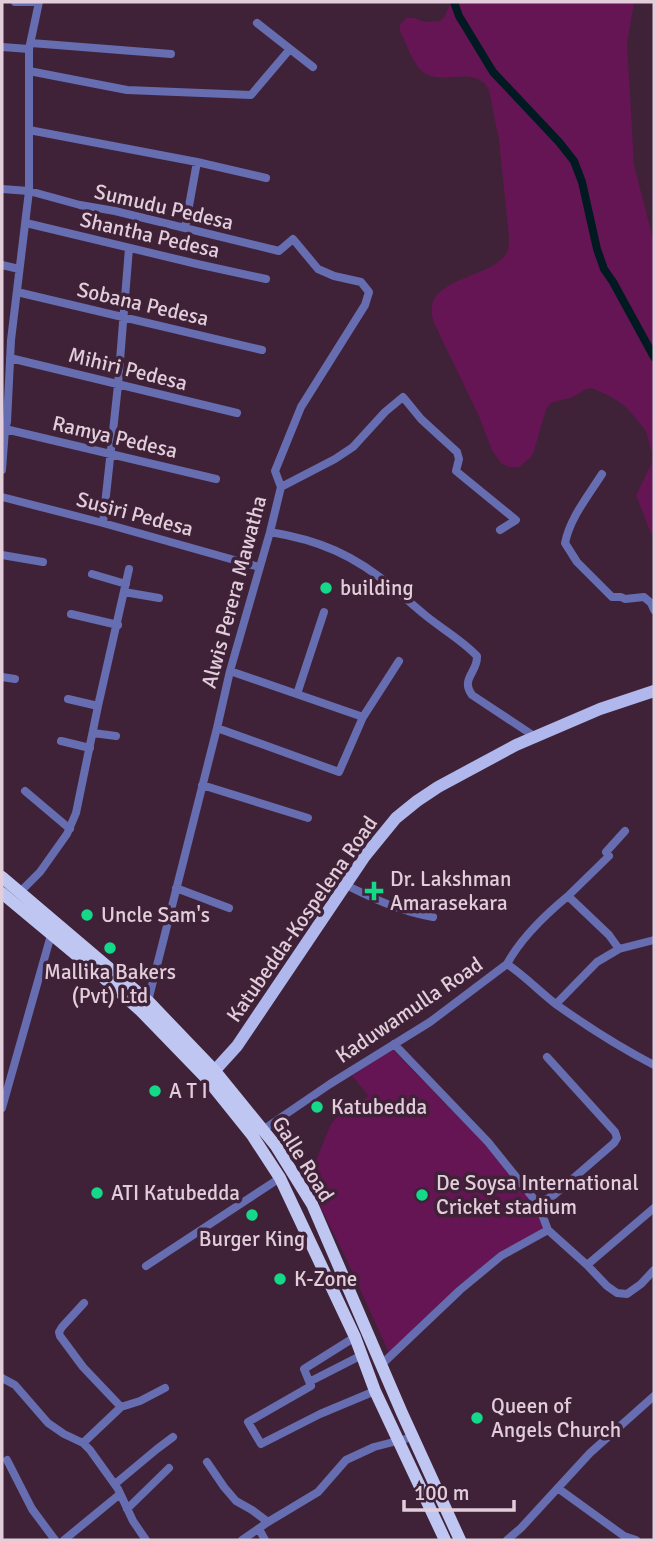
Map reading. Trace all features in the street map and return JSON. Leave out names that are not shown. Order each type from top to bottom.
[{"type":"highway","name":"Galle Road","points":[[2,877],[20,892],[55,930],[148,1001],[211,1075],[264,1129],[312,1204],[375,1391],[445,1540]]},
{"type":"highway","points":[[2,893],[55,930],[211,1075]]},
{"type":"highway","name":"Galle Road","points":[[211,1075],[280,1178],[361,1344],[381,1365],[460,1540]]},
{"type":"main road","name":"Katubedda-Kospelena Road","points":[[211,1075],[237,1046],[365,856],[396,818],[438,787],[534,736],[600,709],[654,691]]},
{"type":"street","points":[[2,470],[11,340],[29,191],[30,46],[39,2],[15,2]]},
{"type":"street","points":[[257,23],[313,67]]},
{"type":"street","points":[[2,47],[30,46],[171,54]]},
{"type":"street","points":[[29,71],[128,90],[251,95],[290,49]]},
{"type":"street","points":[[29,130],[197,162],[265,178]]},
{"type":"street","points":[[185,229],[197,162]]},
{"type":"street","name":"Sumudu Pedesa","points":[[2,188],[29,191],[279,251],[293,239],[318,269],[361,282],[369,292],[365,305],[301,407],[275,471],[281,487]]},
{"type":"street","name":"Shantha Pedesa","points":[[26,223],[266,279]]},
{"type":"street","points":[[103,523],[129,248]]},
{"type":"street","points":[[2,265],[19,269]]},
{"type":"street","name":"Sobana Pedesa","points":[[17,292],[262,350]]},
{"type":"street","points":[[2,338],[11,340]]},
{"type":"street","name":"Mihiri Pedesa","points":[[10,358],[237,413]]},
{"type":"street","name":"Alwis Perera Mawatha","points":[[148,1001],[230,671],[281,487],[335,459],[353,446],[403,397],[421,419],[457,452],[459,459],[456,471],[516,520],[499,530]]},
{"type":"street","name":"Ramya Pedesa","points":[[5,424],[109,454],[216,479]]},
{"type":"street","points":[[602,474],[568,529],[565,543],[577,562],[612,597],[644,597],[654,610]]},
{"type":"street","name":"Susiri Pedesa","points":[[2,497],[259,567]]},
{"type":"street","points":[[270,532],[314,541],[354,558],[367,567],[474,652],[477,660],[468,681],[472,695],[534,736]]},
{"type":"street","points":[[2,555],[43,562]]},
{"type":"street","points":[[20,892],[40,872],[70,830],[76,813],[129,569]]},
{"type":"street","points":[[92,575],[159,598]]},
{"type":"street","points":[[297,694],[324,612]]},
{"type":"street","points":[[71,614],[118,625]]},
{"type":"street","points":[[217,728],[338,772],[363,717],[399,660]]},
{"type":"street","points":[[230,671],[363,717]]},
{"type":"street","points":[[2,677],[15,678]]},
{"type":"street","points":[[68,699],[98,706]]},
{"type":"street","points":[[93,733],[116,736]]},
{"type":"street","points":[[61,741],[90,748]]},
{"type":"street","points":[[202,785],[308,818]]},
{"type":"street","points":[[24,791],[70,830]]},
{"type":"street","name":"Kaduwamulla Road","points":[[264,1129],[430,1023],[507,964],[512,953],[549,912],[609,856],[606,852],[625,831]]},
{"type":"street","points":[[346,885],[388,905],[413,914],[433,917]]},
{"type":"street","points":[[176,888],[229,908]]},
{"type":"street","points":[[568,896],[609,935],[619,949]]},
{"type":"street","points":[[2,1108],[55,930]]},
{"type":"street","points":[[556,1004],[597,962],[619,949],[654,940]]},
{"type":"street","points":[[507,964],[556,1004],[654,1065]]},
{"type":"street","points":[[394,1044],[488,1142],[538,1204],[548,1230],[607,1286],[617,1293],[627,1294],[654,1270]]},
{"type":"street","points":[[538,1204],[554,1195],[617,1138],[615,1132],[547,1057]]},
{"type":"street","points":[[146,1266],[280,1178]]},
{"type":"street","points":[[587,1265],[654,1208]]},
{"type":"street","points":[[381,1365],[460,1290],[501,1256],[548,1230]]},
{"type":"street","points":[[84,1303],[62,1327],[60,1336],[83,1367],[121,1407]]},
{"type":"street","points":[[311,1386],[311,1381],[361,1344]]},
{"type":"street","points":[[311,1386],[304,1369],[361,1344]]},
{"type":"street","points":[[2,1378],[15,1385],[55,1429],[83,1443],[115,1484],[133,1521],[146,1540]]},
{"type":"street","points":[[311,1386],[247,1422],[261,1444],[320,1414],[375,1391]]},
{"type":"street","points":[[83,1443],[121,1407],[139,1402],[165,1388]]},
{"type":"street","points":[[507,1540],[559,1489],[590,1453],[654,1395]]},
{"type":"street","points":[[115,1484],[173,1437]]},
{"type":"street","points":[[242,1540],[318,1492],[346,1460],[374,1447],[413,1437]]},
{"type":"street","points":[[7,1460],[32,1509],[55,1540]]},
{"type":"street","points":[[207,1462],[236,1501],[268,1522]]},
{"type":"street","points":[[127,1509],[169,1468]]},
{"type":"street","points":[[559,1489],[624,1536],[636,1540]]},
{"type":"street","points":[[64,1540],[120,1494]]},
{"type":"street","points":[[258,1529],[265,1540]]},
{"type":"shaded area","points":[[451,2],[634,2],[627,44],[634,165],[654,243],[654,537],[636,495],[651,465],[652,455],[647,434],[626,407],[592,388],[551,403],[546,409],[530,458],[519,467],[509,467],[501,463],[492,450],[478,414],[434,323],[432,308],[436,297],[457,281],[497,263],[506,254],[509,244],[499,140],[489,90],[483,82],[475,78],[430,76],[422,71],[412,58],[400,31],[400,25],[406,18],[424,22],[440,21]]},
{"type":"shaded area","name":"De Soysa International Cricket stadium","points":[[392,1049],[480,1139],[533,1201],[546,1228],[501,1254],[459,1285],[389,1353],[312,1190],[317,1158],[331,1124],[338,1116],[369,1096],[352,1076]]},
{"type":"waterway","points":[[454,2],[459,16],[493,72],[574,161],[604,269],[654,357]]},
{"type":"place","name":"building","points":[[326,588]]},
{"type":"place","name":"Dr. Lakshman Amarasekara","points":[[374,891]]},
{"type":"place","name":"Uncle Sam's","points":[[87,915]]},
{"type":"place","name":"Mallika Bakers (Pvt) Ltd","points":[[110,948]]},
{"type":"place","name":"A T I","points":[[155,1091]]},
{"type":"place","name":"Katubedda","points":[[317,1107]]},
{"type":"place","name":"ATI Katubedda","points":[[97,1193]]},
{"type":"place","name":"De Soysa International Cricket stadium","points":[[422,1195]]},
{"type":"place","name":"Burger King","points":[[252,1215]]},
{"type":"place","name":"K-Zone","points":[[280,1279]]},
{"type":"place","name":"Queen of Angels Church","points":[[477,1418]]}]
